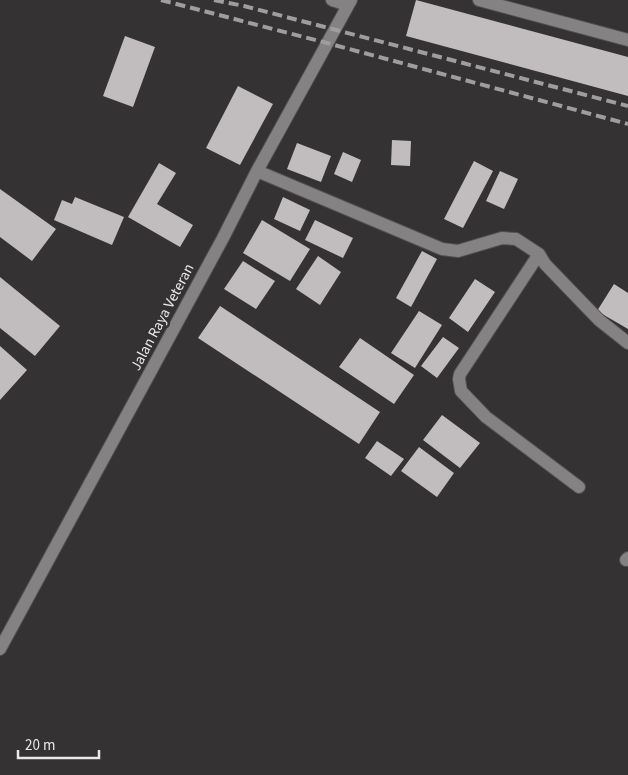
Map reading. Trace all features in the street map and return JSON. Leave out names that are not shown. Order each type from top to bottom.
[{"type":"street","points":[[332,0],[350,2]]},
{"type":"street","points":[[479,0],[628,40]]},
{"type":"street","name":"Jalan Raya Veteran","points":[[0,649],[350,2]]},
{"type":"street","points":[[257,171],[442,249],[458,250],[502,238],[516,239],[539,254],[545,264],[599,320],[628,343]]},
{"type":"street","points":[[539,254],[460,374],[459,383],[461,391],[486,417],[578,487]]},
{"type":"building","points":[[416,0],[628,57],[628,96],[406,36]]},
{"type":"building","points":[[125,36],[155,47],[133,107],[103,96]]},
{"type":"building","points":[[238,86],[273,104],[240,165],[206,148]]},
{"type":"building","points":[[392,140],[411,141],[410,166],[391,165]]},
{"type":"building","points":[[297,143],[331,156],[321,182],[287,169]]},
{"type":"building","points":[[343,152],[361,160],[352,182],[334,174]]},
{"type":"building","points":[[474,161],[493,171],[463,228],[444,219]]},
{"type":"building","points":[[159,163],[176,173],[157,204],[193,225],[180,247],[128,217]]},
{"type":"building","points":[[500,171],[518,179],[504,209],[486,201]]},
{"type":"building","points":[[0,189],[56,229],[32,261],[0,237]]},
{"type":"building","points":[[75,197],[124,217],[112,245],[54,220],[62,200],[72,204]]},
{"type":"building","points":[[283,197],[310,210],[300,231],[274,219]]},
{"type":"building","points":[[262,220],[310,249],[290,281],[243,253]]},
{"type":"building","points":[[315,220],[353,238],[343,258],[305,240]]},
{"type":"building","points":[[422,251],[437,259],[411,307],[396,298]]},
{"type":"building","points":[[318,256],[341,272],[320,305],[296,289]]},
{"type":"building","points":[[243,261],[275,281],[256,309],[224,289]]},
{"type":"building","points":[[0,277],[60,326],[35,356],[0,328]]},
{"type":"building","points":[[475,279],[495,292],[468,332],[449,318]]},
{"type":"building","points":[[614,284],[628,293],[628,329],[597,311]]},
{"type":"building","points":[[220,306],[380,412],[359,444],[198,338]]},
{"type":"building","points":[[419,311],[442,325],[415,368],[391,353]]},
{"type":"building","points":[[443,337],[459,348],[437,378],[421,366]]},
{"type":"building","points":[[360,338],[414,375],[394,404],[339,367]]},
{"type":"building","points":[[0,346],[27,370],[0,400]]},
{"type":"building","points":[[442,415],[480,443],[460,468],[423,440]]},
{"type":"building","points":[[377,441],[404,459],[391,476],[365,458]]},
{"type":"building","points":[[419,447],[454,473],[437,497],[401,471]]},
{"type":"railway","points":[[161,0],[628,124]]},
{"type":"railway","points":[[214,0],[244,6],[628,106]]}]
